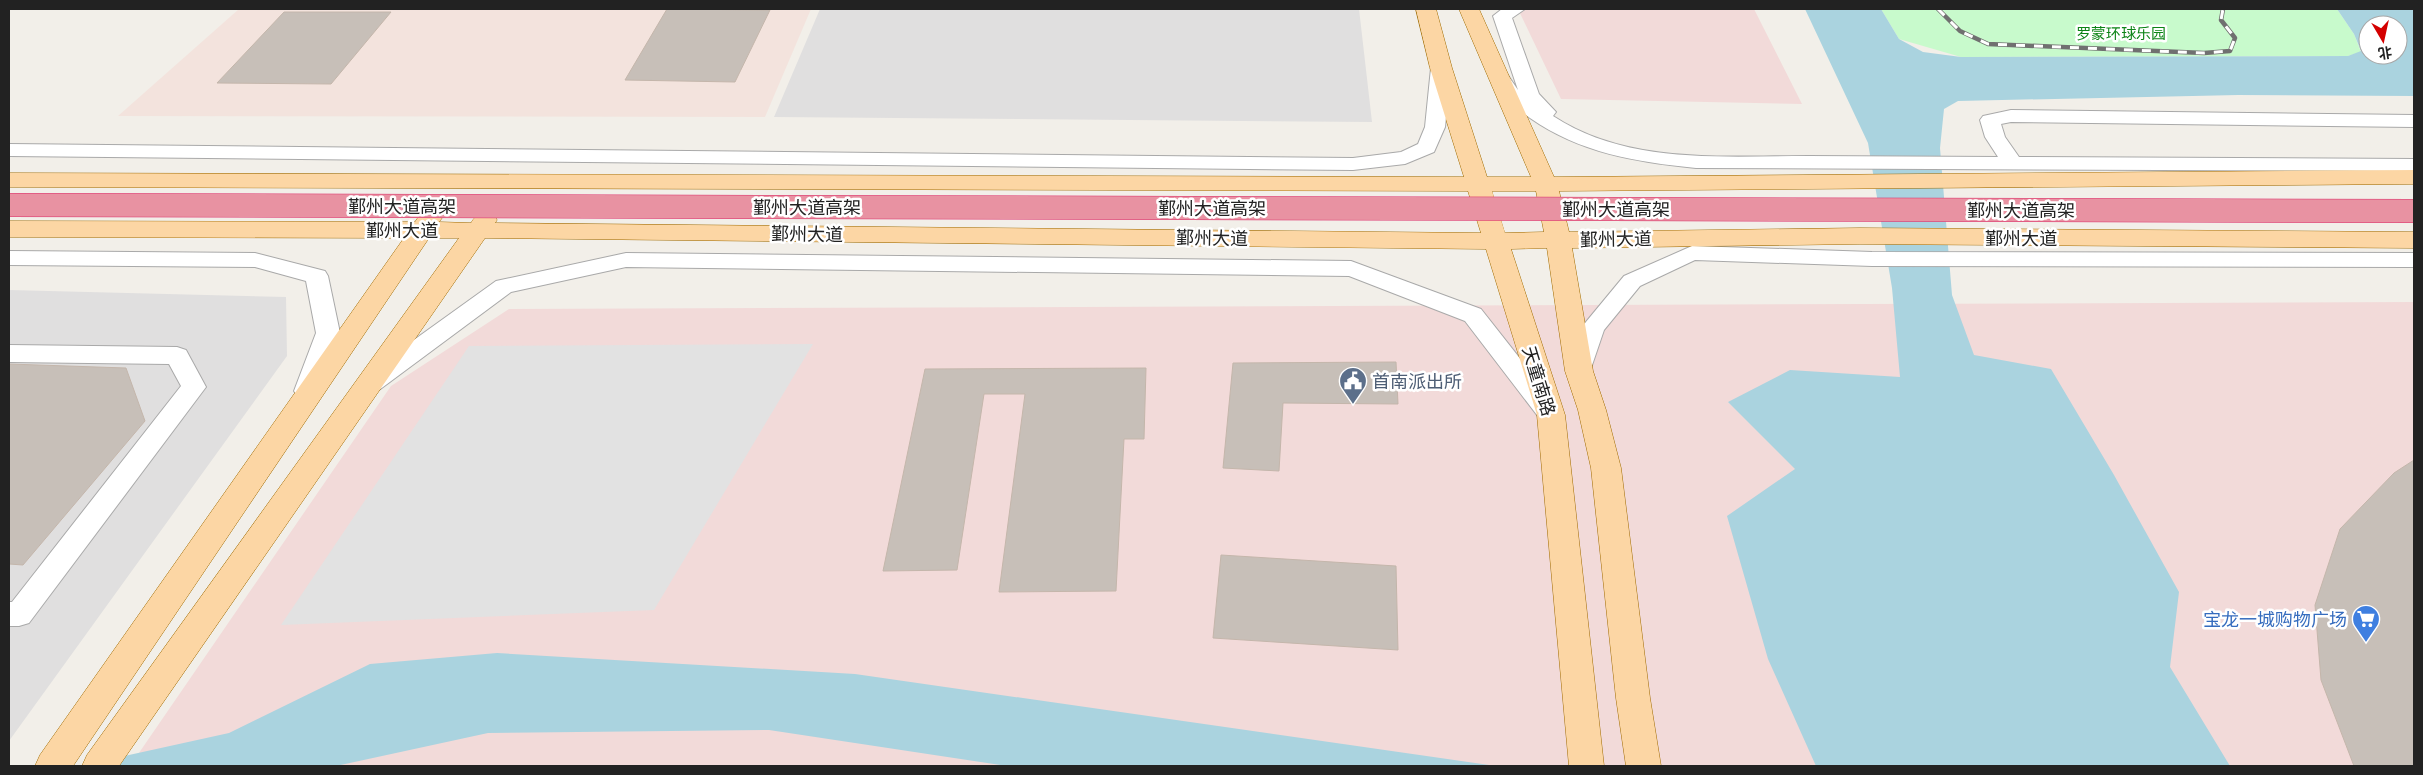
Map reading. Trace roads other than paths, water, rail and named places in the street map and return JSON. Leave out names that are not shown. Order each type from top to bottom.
[{"type":"highway","name":"鄞州大道高架","points":[[9,191],[2414,192]]},
{"type":"highway","name":"鄞州大道高架","points":[[9,205],[2414,211]]},
{"type":"main road","name":"天童南路","points":[[1426,9],[1441,68],[1551,415],[1586,766]]},
{"type":"main road","points":[[1469,9],[1546,184],[1558,240],[1578,370],[1592,410],[1606,468],[1633,698],[1644,766]]},
{"type":"main road","points":[[9,180],[1546,184],[2414,177]]},
{"type":"main road","points":[[52,766],[76,734],[454,182]]},
{"type":"main road","points":[[99,766],[512,182]]},
{"type":"main road","name":"鄞州大道","points":[[9,229],[422,230],[1495,242],[1860,236],[1968,248],[2414,240]]},
{"type":"street","points":[[1516,9],[1502,16],[1530,96],[1564,130]]},
{"type":"street","points":[[9,150],[1353,164],[1405,158],[1427,148],[1435,127],[1441,68]]},
{"type":"street","points":[[1496,68],[1506,91],[1542,118],[1588,144],[1641,157],[1696,162],[1857,164],[2414,165]]},
{"type":"street","points":[[2013,164],[1995,137],[1990,120],[2011,116],[2414,121]]},
{"type":"street","points":[[1578,370],[1593,328],[1632,281],[1692,253],[1872,258],[1968,248],[2414,260]]},
{"type":"street","points":[[9,258],[255,260],[317,276],[328,333],[301,406]]},
{"type":"street","points":[[368,386],[504,286],[626,260],[1351,269],[1473,315],[1551,415]]},
{"type":"street","points":[[9,352],[177,356],[194,387],[19,614],[9,614]]},
{"type":"water","points":[[1805,9],[1881,9],[1899,39],[1923,52],[1961,57],[2348,56],[2358,52],[2358,65],[2408,65],[2408,15],[2358,15],[2358,44],[2354,34],[2337,9],[2414,9],[2414,96],[2238,95],[1958,101],[1944,109],[1940,148],[1952,295],[1974,355],[2051,369],[2114,475],[2179,592],[2170,667],[2230,766],[1816,766],[1768,659],[1727,516],[1795,469],[1728,402],[1790,370],[1900,377],[1892,288],[1868,143]]},
{"type":"water","points":[[497,653],[855,674],[1496,766],[1007,766],[769,730],[488,733],[336,766],[79,766],[229,733],[370,664]]},
{"type":"railway","points":[[1938,9],[1960,31],[1988,44],[2204,53],[2230,51],[2235,38],[2221,20],[2223,9]]},
{"type":"place","name":"首南派出所","points":[[1353,405]]},
{"type":"place","name":"宝龙一城购物广场","points":[[2366,643]]},
{"type":"park label","name":"罗蒙环球乐园","points":[[2121,33]]}]
